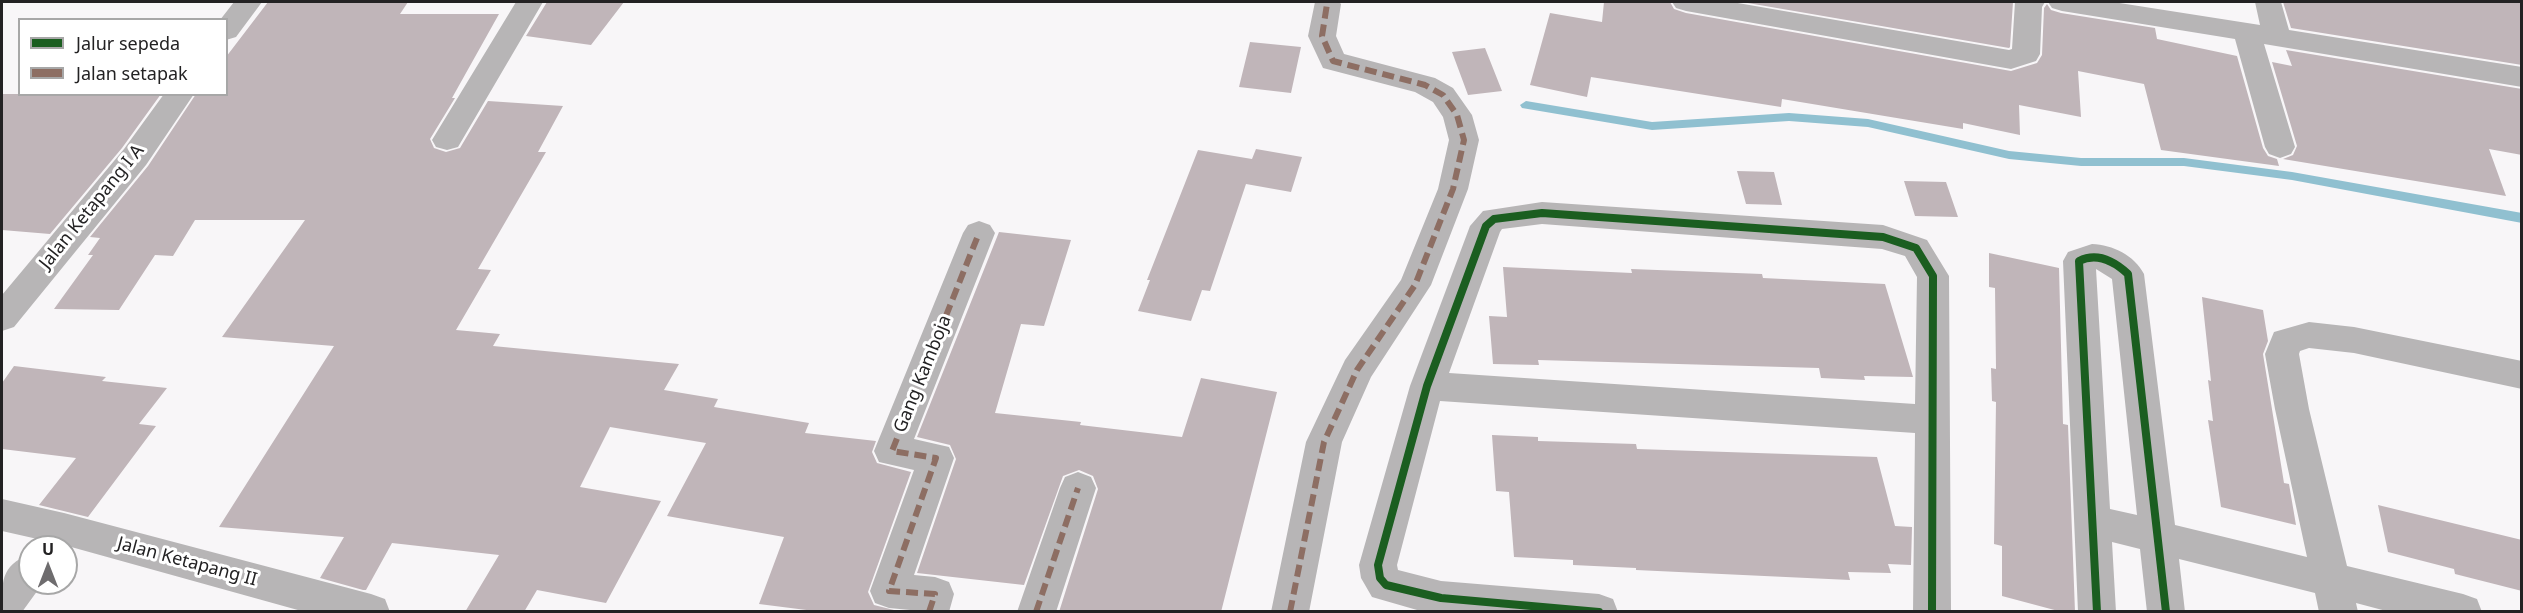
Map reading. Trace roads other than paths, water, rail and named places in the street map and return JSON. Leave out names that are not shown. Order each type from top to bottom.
[{"type":"street","points":[[228,28],[248,2]]},
{"type":"street","points":[[447,140],[529,2]]},
{"type":"street","points":[[1686,2],[2011,60],[2026,54],[2028,3],[2031,2]]},
{"type":"street","points":[[2062,2],[2522,77]]},
{"type":"street","points":[[2268,2],[2277,36]]},
{"type":"street","points":[[1290,612],[1324,442],[1358,370],[1415,285],[1453,189],[1460,127],[1443,95],[1425,85],[1333,61],[1322,36],[1327,4]]},
{"type":"street","points":[[2247,32],[2280,147]]},
{"type":"street","name":"Jalan Ketapang I A","points":[[2,318],[135,157],[179,96]]},
{"type":"street","points":[[1599,612],[1441,598],[1386,585],[1380,578],[1378,565],[1427,386],[1486,226],[1494,219],[1554,214],[1883,237],[1916,248],[1933,276],[1932,612]]},
{"type":"street","name":"Gang Kamboja","points":[[929,612],[934,594],[889,591],[936,458],[892,451],[979,233]]},
{"type":"street","points":[[2097,612],[2079,261],[2094,256],[2110,260],[2121,266],[2128,274],[2166,612]]},
{"type":"street","points":[[2335,596],[2292,409],[2282,354],[2286,341],[2309,335],[2354,340],[2522,375]]},
{"type":"street","points":[[1427,386],[1931,420]]},
{"type":"street","points":[[1036,612],[1078,488]]},
{"type":"street","name":"Jalan Ketapang II","points":[[2,515],[50,535]]},
{"type":"street","points":[[2093,521],[2157,537],[2335,596],[2463,612]]},
{"type":"street","name":"Jalan Ketapang II","points":[[78,543],[371,612]]},
{"type":"street","points":[[2,607],[18,587]]},
{"type":"waterway","points":[[1526,105],[1652,126],[1789,117],[1868,123],[2009,155],[2081,162],[2184,162],[2292,176],[2522,218]]}]
